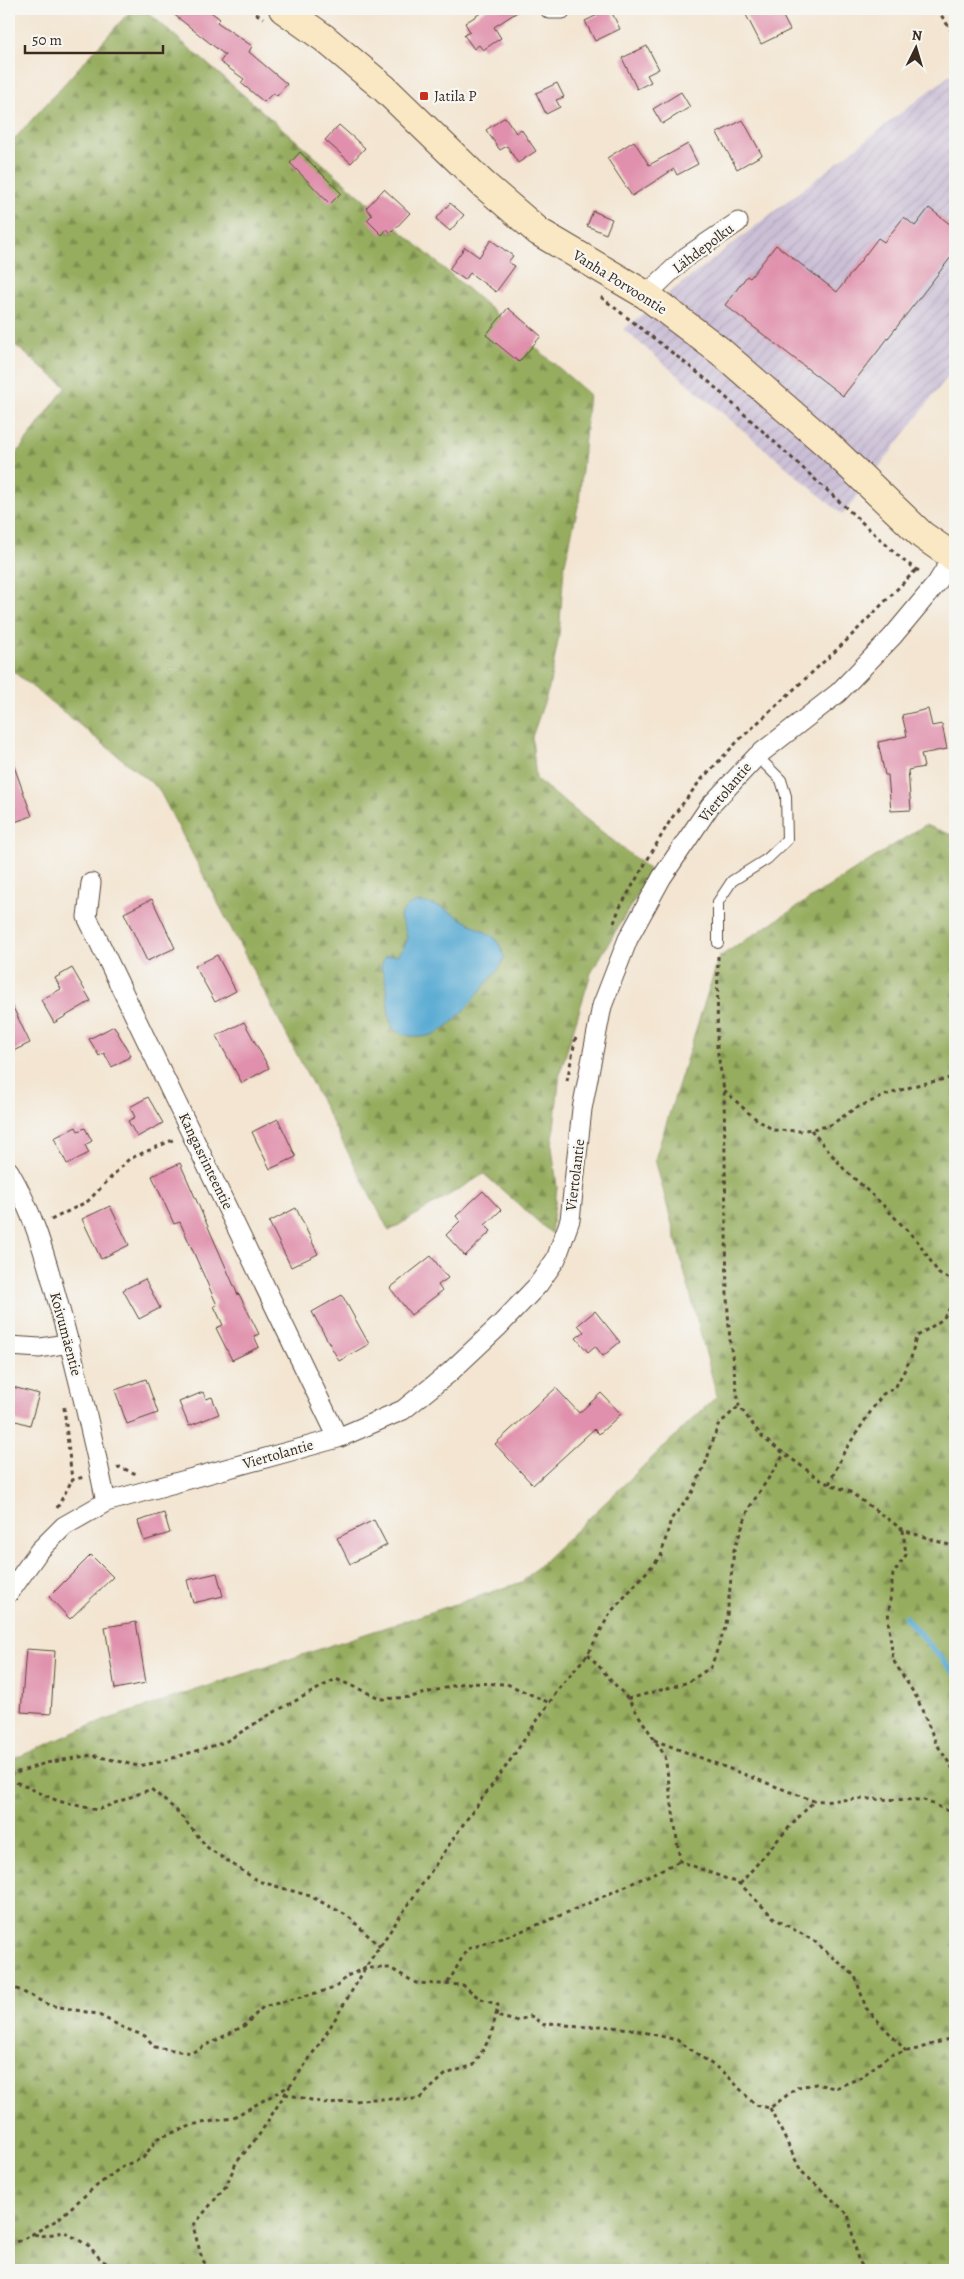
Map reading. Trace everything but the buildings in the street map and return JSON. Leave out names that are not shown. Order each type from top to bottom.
[{"type":"main road","name":"Vanha Porvoontie","points":[[277,16],[324,38],[384,88],[483,184],[539,232],[646,295],[720,351],[828,445],[922,535],[954,558]]},
{"type":"street","name":"Lähdepolku","points":[[646,295],[686,257],[738,222]]},
{"type":"street","name":"Viertolantie","points":[[9,1593],[39,1551],[64,1526],[106,1502],[338,1438],[404,1410],[449,1373],[499,1326],[538,1285],[556,1259],[570,1220],[582,1110],[602,1006],[628,939],[662,877],[710,806],[757,756],[838,692],[892,637],[937,583],[954,558]]},
{"type":"street","name":"Kangasrinteentie","points":[[91,882],[87,917],[192,1131],[338,1438]]},
{"type":"street","name":"Koivumäentie","points":[[9,1171],[35,1224],[70,1344],[106,1502]]},
{"type":"street","points":[[9,1346],[40,1348],[70,1344]]},
{"type":"lane","points":[[718,943],[718,902],[732,881],[767,859],[787,840],[786,796],[781,780],[757,756]]},
{"type":"path","points":[[249,9],[277,16]]},
{"type":"path","points":[[937,9],[955,36]]},
{"type":"path","points":[[598,294],[707,380],[904,562],[937,583]]},
{"type":"path","points":[[612,928],[619,909],[671,819],[700,782],[740,740],[844,644],[916,570]]},
{"type":"path","points":[[718,943],[717,1048],[724,1090],[727,1298],[730,1341],[739,1406],[764,1438],[822,1481],[850,1492],[904,1530],[955,1547]]},
{"type":"path","points":[[566,1088],[577,1031]]},
{"type":"path","points":[[724,1090],[752,1116],[773,1130],[810,1129],[829,1126],[854,1109],[886,1095],[917,1085],[955,1077]]},
{"type":"path","points":[[810,1129],[844,1169],[882,1204],[919,1243],[939,1274],[955,1282]]},
{"type":"path","points":[[35,1224],[52,1220],[88,1201],[129,1159],[192,1131]]},
{"type":"path","points":[[829,1484],[844,1452],[873,1408],[883,1394],[895,1388],[911,1358],[916,1337],[943,1319],[955,1300]]},
{"type":"path","points":[[64,1403],[72,1480],[120,1467],[135,1474],[142,1474]]},
{"type":"path","points":[[210,2270],[202,2259],[193,2226],[226,2186],[236,2163],[259,2136],[326,2034],[365,1968],[464,1822],[588,1654],[610,1612],[661,1556],[671,1519],[691,1495],[706,1462],[718,1425],[739,1406]]},
{"type":"path","points":[[628,1699],[689,1682],[711,1667],[726,1625],[734,1550],[749,1508],[785,1454]]},
{"type":"path","points":[[904,1530],[906,1555],[893,1574],[888,1619],[893,1660],[917,1698],[936,1743],[955,1772]]},
{"type":"path","points":[[588,1654],[628,1699],[665,1756],[680,1861]]},
{"type":"path","points":[[9,1775],[46,1762],[92,1755],[138,1766],[160,1762],[225,1742],[269,1715],[336,1679],[382,1699],[411,1697],[464,1683],[507,1684],[550,1703]]},
{"type":"path","points":[[654,1739],[814,1801],[864,1799],[924,1800],[955,1814]]},
{"type":"path","points":[[9,1779],[58,1801],[97,1810],[150,1789],[176,1810],[208,1848],[258,1881],[310,1896],[348,1916],[380,1947]]},
{"type":"path","points":[[740,1884],[814,1801]]},
{"type":"path","points":[[448,1983],[467,1949],[496,1941],[551,1919],[680,1861],[740,1884],[774,1918],[814,1941],[855,1976],[866,2008],[906,2052]]},
{"type":"path","points":[[9,1985],[48,2005],[97,2014],[145,2036],[155,2047],[191,2053],[244,2026],[263,2007],[335,1988],[348,1976],[365,1968],[390,1968],[416,1983],[463,1985],[479,1998],[498,2004],[491,2036],[474,2065],[446,2074],[419,2099],[372,2099],[329,2104],[285,2094]]},
{"type":"path","points":[[496,2016],[516,2021],[531,2016],[544,2025],[555,2023],[578,2028],[601,2026],[631,2029],[677,2040],[726,2074],[755,2105],[770,2108],[798,2087],[816,2084],[835,2088],[860,2078],[890,2054],[906,2052],[955,2037]]},
{"type":"path","points":[[9,2242],[20,2242],[57,2220],[90,2191],[124,2166],[142,2158],[158,2138],[196,2124],[232,2118],[291,2085]]},
{"type":"path","points":[[770,2108],[801,2172],[848,2214],[858,2260],[865,2270]]},
{"type":"path","points":[[33,2234],[41,2236],[66,2232],[89,2246],[101,2260],[118,2270]]},
{"type":"shaded area","points":[[955,71],[955,367],[843,515],[623,329]]},
{"type":"green space","points":[[132,9],[144,9],[589,394],[579,502],[564,567],[559,635],[549,688],[532,737],[536,779],[651,871],[591,973],[560,1073],[552,1146],[557,1188],[551,1233],[484,1174],[389,1231],[158,788],[9,668],[9,464],[66,387],[9,340],[9,145]]},
{"type":"green space","points":[[925,825],[955,836],[955,2270],[9,2270],[9,1761],[94,1724],[522,1582],[717,1396],[655,1159],[719,957]]},
{"type":"water","points":[[422,902],[441,907],[494,937],[501,947],[504,957],[497,971],[453,1022],[432,1035],[421,1037],[408,1036],[394,1030],[389,1015],[386,983],[381,967],[385,956],[397,955],[407,941],[400,917],[404,910],[411,904]]},
{"type":"waterway","points":[[905,1617],[955,1674]]},
{"type":"place","name":"Jatila P","points":[[424,96]]}]
